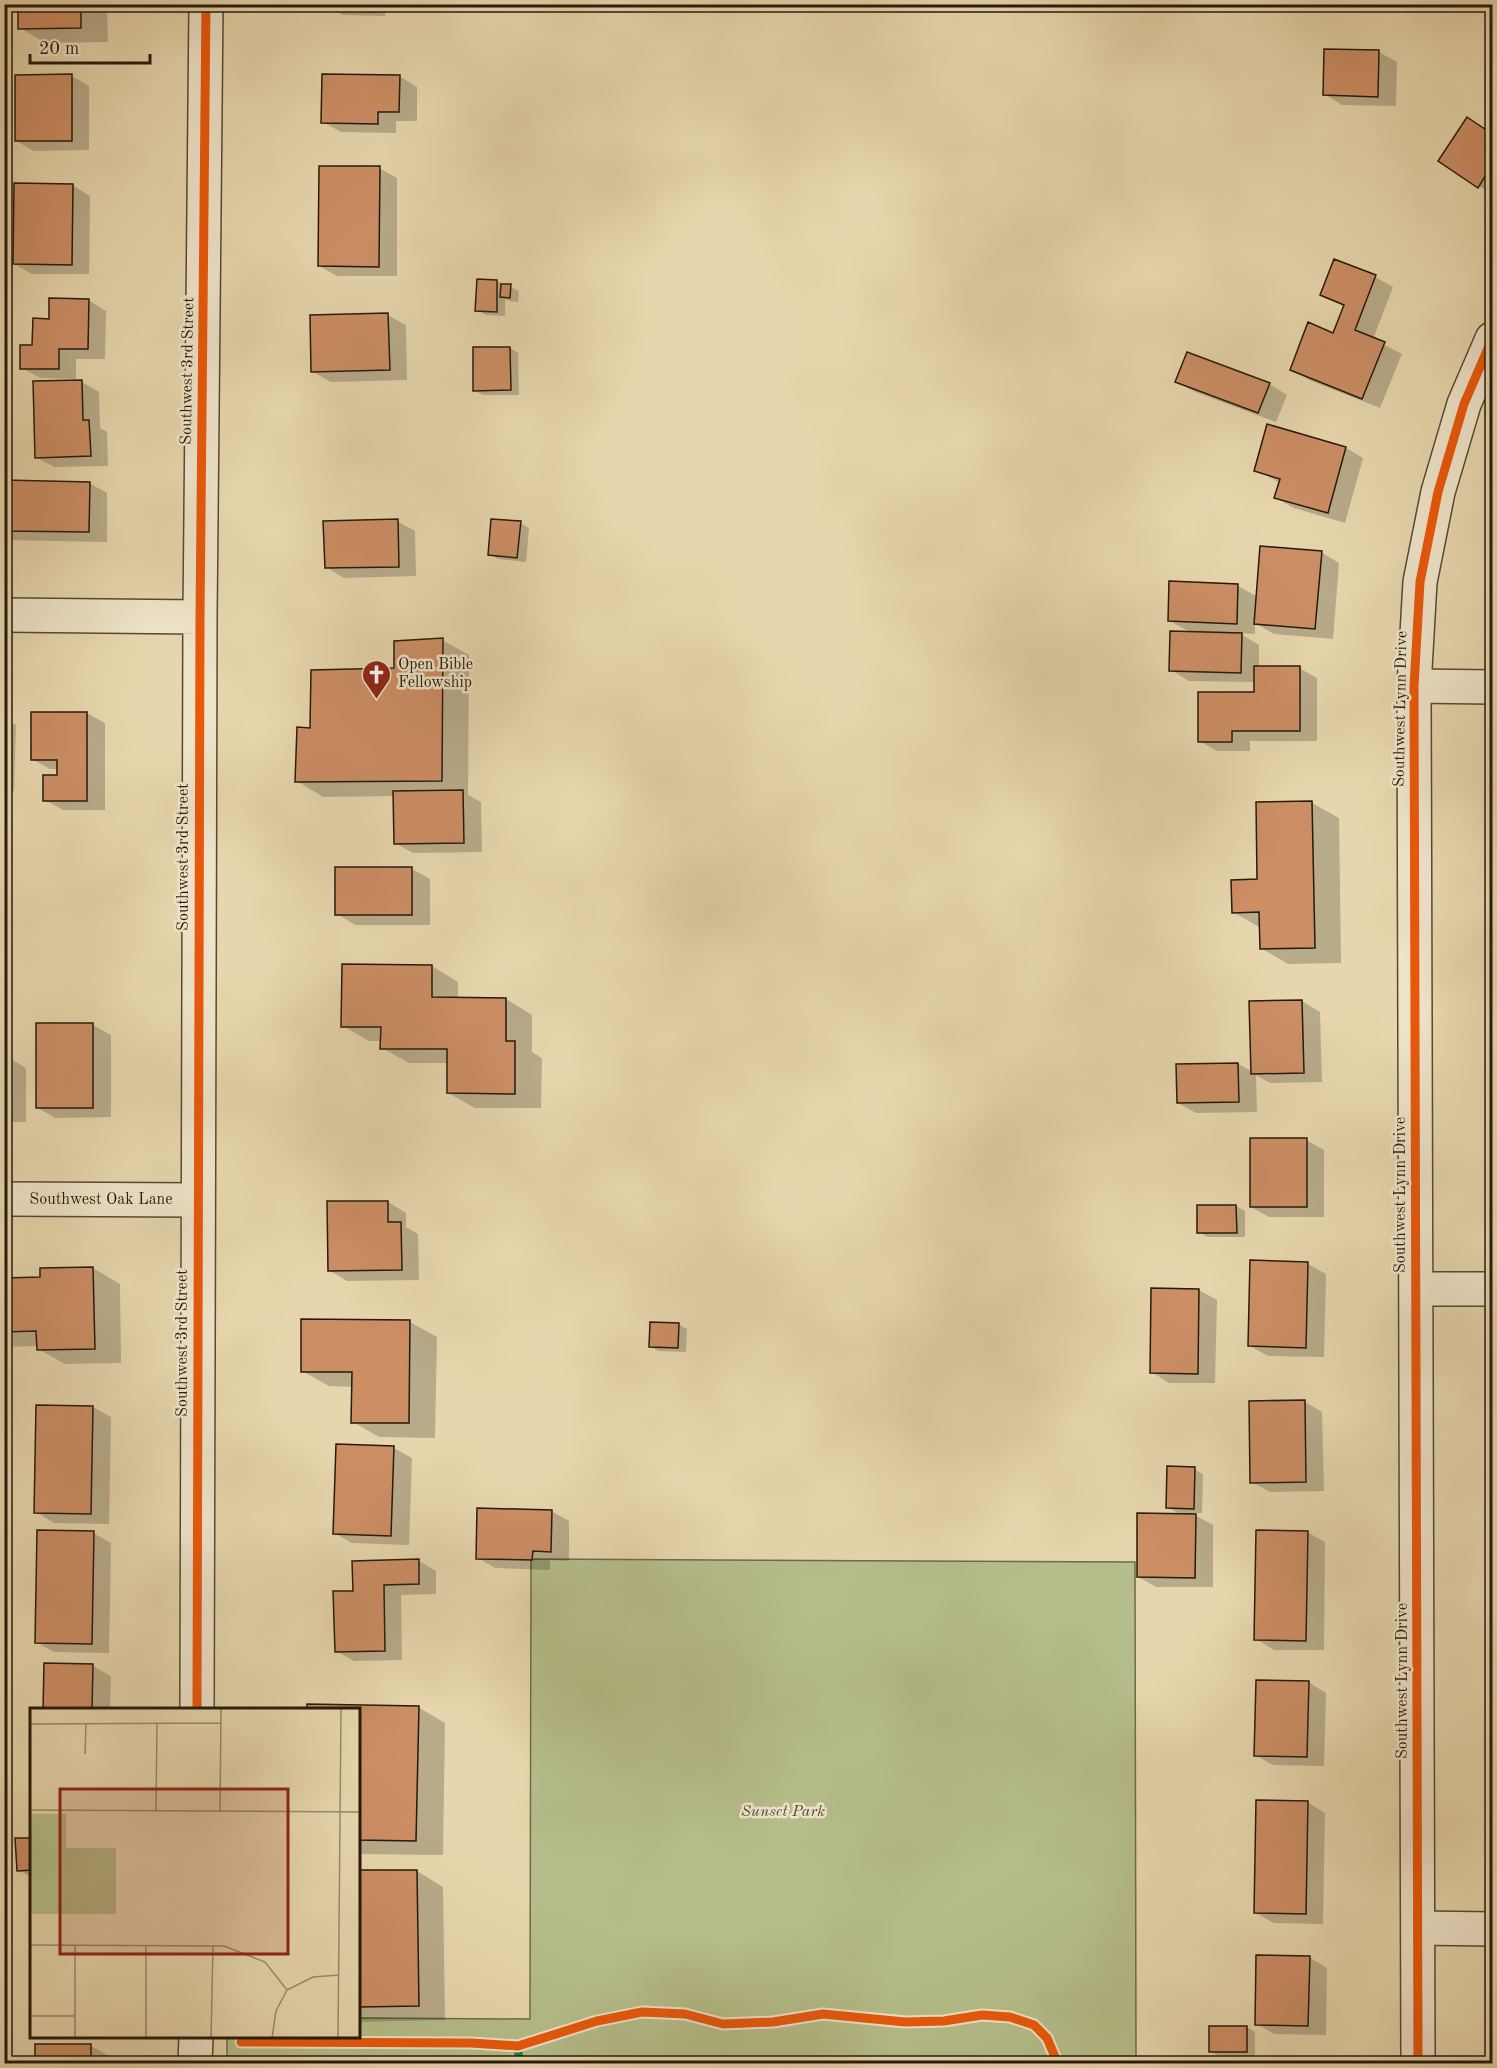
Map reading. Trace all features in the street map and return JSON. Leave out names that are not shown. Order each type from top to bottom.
[{"type":"street","name":"Southwest 3rd Street","points":[[197,1708],[200,617],[206,4]]},
{"type":"street","name":"Southwest Lynn Drive","points":[[1418,2064],[1414,686],[1420,582],[1438,492],[1464,404],[1492,339]]},
{"type":"street","points":[[4,615],[200,617]]},
{"type":"street","points":[[1414,686],[1492,687]]},
{"type":"street","name":"Southwest Oak Lane","points":[[4,1199],[198,1200]]},
{"type":"street","points":[[1416,1289],[1492,1289]]},
{"type":"street","points":[[1419,1928],[1492,1929]]},
{"type":"street","points":[[195,2064],[196,2038]]},
{"type":"green space","name":"Sunset Park","points":[[531,1559],[1135,1562],[1136,2063],[227,2064],[227,2038],[360,2038],[360,2018],[530,2019]]},
{"type":"building","points":[[18,4],[81,4],[81,28],[18,29]]},
{"type":"building","points":[[333,4],[377,4],[376,12],[333,10]]},
{"type":"building","points":[[1324,49],[1379,50],[1378,97],[1323,95]]},
{"type":"building","points":[[72,74],[72,141],[15,141],[15,75]]},
{"type":"building","points":[[322,74],[400,75],[399,112],[378,112],[378,124],[321,123]]},
{"type":"building","points":[[1467,117],[1492,134],[1492,165],[1478,188],[1438,161]]},
{"type":"building","points":[[319,166],[380,166],[379,267],[318,266]]},
{"type":"building","points":[[14,183],[73,184],[72,265],[13,264]]},
{"type":"building","points":[[1334,259],[1376,275],[1355,330],[1385,342],[1362,399],[1290,370],[1308,322],[1333,333],[1344,305],[1320,295]]},
{"type":"building","points":[[477,279],[497,280],[497,312],[475,311]]},
{"type":"building","points":[[501,284],[511,284],[510,298],[500,297]]},
{"type":"building","points":[[49,298],[89,299],[88,349],[59,349],[59,369],[20,369],[20,345],[32,345],[33,318],[49,319]]},
{"type":"building","points":[[388,313],[390,370],[311,372],[310,315]]},
{"type":"building","points":[[473,347],[510,347],[511,390],[473,391]]},
{"type":"building","points":[[1187,352],[1270,383],[1258,413],[1175,382]]},
{"type":"building","points":[[82,380],[83,420],[89,420],[91,456],[35,458],[33,381]]},
{"type":"building","points":[[1267,424],[1346,447],[1328,513],[1274,498],[1280,479],[1254,471]]},
{"type":"building","points":[[4,480],[90,482],[89,532],[4,531]]},
{"type":"building","points":[[398,519],[399,567],[325,568],[323,521]]},
{"type":"building","points":[[491,519],[521,521],[517,558],[488,555]]},
{"type":"building","points":[[1260,546],[1322,551],[1315,629],[1254,624]]},
{"type":"building","points":[[1169,581],[1238,584],[1237,624],[1168,621]]},
{"type":"building","points":[[1170,631],[1242,633],[1241,673],[1169,671]]},
{"type":"building","name":"Open Bible Fellowship","points":[[443,638],[442,781],[295,782],[297,727],[310,728],[311,670],[394,668],[394,641]]},
{"type":"building","points":[[1254,666],[1300,666],[1300,731],[1232,731],[1232,742],[1198,742],[1198,692],[1254,692]]},
{"type":"building","points":[[31,712],[87,712],[87,801],[43,801],[43,775],[57,775],[57,760],[31,760]]},
{"type":"building","points":[[463,790],[464,843],[394,844],[393,791]]},
{"type":"building","points":[[1312,801],[1315,948],[1260,949],[1259,912],[1232,913],[1231,880],[1257,879],[1256,802]]},
{"type":"building","points":[[335,867],[412,867],[412,915],[335,915]]},
{"type":"building","points":[[342,964],[432,965],[432,997],[506,998],[506,1041],[515,1041],[515,1094],[447,1093],[447,1049],[380,1049],[381,1027],[341,1027]]},
{"type":"building","points":[[1302,1000],[1304,1073],[1251,1074],[1249,1001]]},
{"type":"building","points":[[36,1023],[93,1023],[93,1108],[36,1108]]},
{"type":"building","points":[[1238,1063],[1239,1102],[1177,1103],[1176,1064]]},
{"type":"building","points":[[1250,1138],[1307,1138],[1307,1207],[1250,1207]]},
{"type":"building","points":[[327,1201],[388,1201],[388,1222],[401,1222],[402,1270],[328,1271]]},
{"type":"building","points":[[1197,1205],[1236,1205],[1237,1233],[1197,1233]]},
{"type":"building","points":[[1250,1260],[1308,1262],[1306,1348],[1248,1346]]},
{"type":"building","points":[[93,1267],[95,1349],[37,1350],[36,1331],[4,1332],[4,1278],[40,1277],[40,1268]]},
{"type":"building","points":[[1151,1288],[1199,1289],[1198,1374],[1150,1373]]},
{"type":"building","points":[[301,1319],[410,1320],[409,1423],[351,1423],[352,1372],[301,1372]]},
{"type":"building","points":[[650,1322],[679,1323],[678,1348],[649,1347]]},
{"type":"building","points":[[1305,1400],[1306,1482],[1250,1483],[1249,1401]]},
{"type":"building","points":[[36,1405],[93,1406],[91,1514],[34,1513]]},
{"type":"building","points":[[336,1444],[394,1446],[391,1536],[333,1534]]},
{"type":"building","points":[[1167,1466],[1195,1467],[1194,1509],[1166,1508]]},
{"type":"building","points":[[477,1508],[552,1510],[551,1552],[533,1551],[532,1560],[476,1559]]},
{"type":"building","points":[[1137,1513],[1196,1514],[1195,1578],[1137,1577]]},
{"type":"building","points":[[37,1530],[94,1531],[92,1644],[35,1643]]},
{"type":"building","points":[[1256,1530],[1308,1531],[1306,1641],[1254,1640]]},
{"type":"building","points":[[419,1559],[419,1584],[384,1585],[385,1651],[335,1652],[333,1591],[353,1591],[352,1561]]},
{"type":"building","points":[[44,1663],[93,1664],[92,1708],[43,1708]]},
{"type":"building","points":[[1256,1680],[1309,1681],[1307,1757],[1254,1756]]},
{"type":"building","points":[[307,1704],[419,1706],[416,1841],[360,1840],[360,1708],[307,1708]]},
{"type":"building","points":[[1256,1800],[1308,1801],[1306,1914],[1254,1913]]},
{"type":"building","points":[[15,1838],[30,1838],[30,1870],[17,1871]]},
{"type":"building","points":[[360,1870],[417,1870],[419,2006],[360,2007]]},
{"type":"building","points":[[1256,1955],[1310,1956],[1308,2026],[1255,2025]]},
{"type":"building","points":[[1209,2026],[1247,2026],[1247,2052],[1209,2052]]},
{"type":"building","points":[[35,2044],[91,2044],[91,2064],[35,2064]]},
{"type":"marked path","points":[[518,2046],[519,2064]]},
{"type":"cycle path","points":[[197,1708],[200,617],[206,4]]},
{"type":"cycle path","points":[[1418,2064],[1414,686],[1420,582],[1438,492],[1464,404],[1492,339]]},
{"type":"cycle path","points":[[241,2042],[471,2043],[518,2046],[597,2021],[642,2012],[685,2014],[723,2024],[773,2022],[823,2014],[905,2022],[944,2021],[982,2015],[1010,2017],[1034,2025],[1047,2038],[1058,2064]]},
{"type":"place","name":"Open Bible Fellowship","points":[[377,700]]}]
